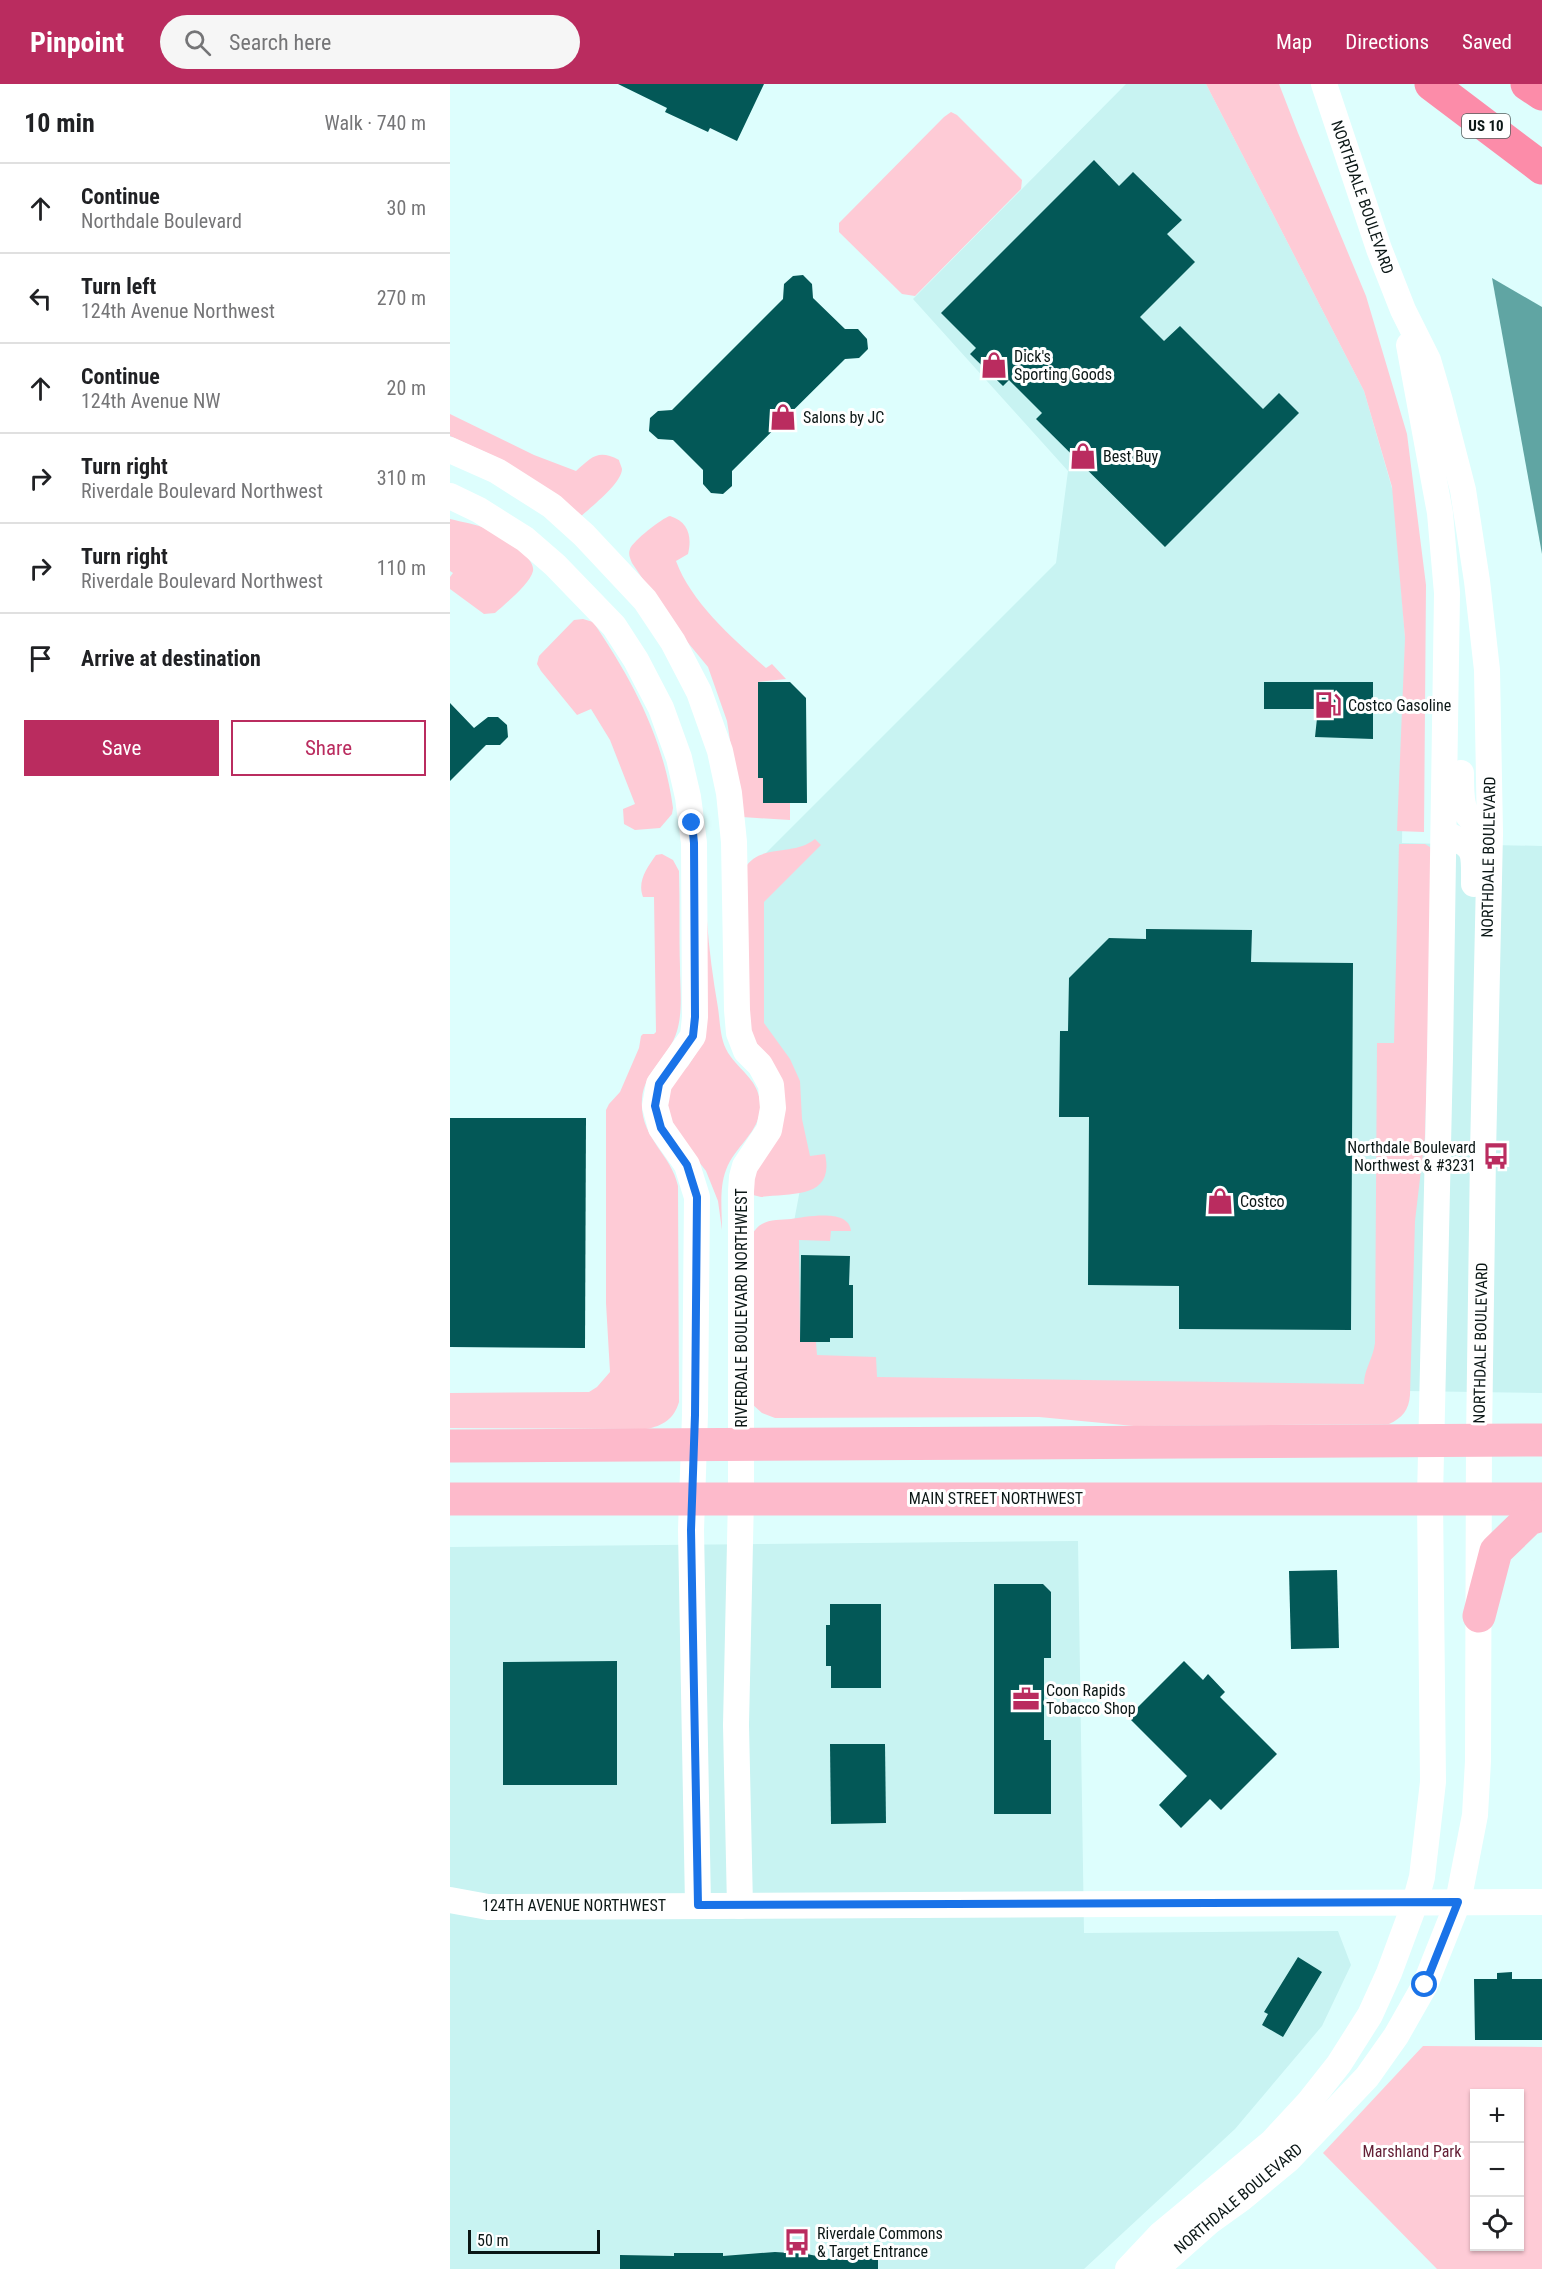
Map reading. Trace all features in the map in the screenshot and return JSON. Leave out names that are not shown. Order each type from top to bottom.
[{"type":"highway","name":"US 10","points":[[1431,84],[1542,168]]},
{"type":"highway","points":[[1527,84],[1542,94]]},
{"type":"main road","points":[[450,1446],[1542,1440]]},
{"type":"main road","name":"MAIN STREET NORTHWEST","points":[[450,1499],[741,1497],[1542,1499]]},
{"type":"main road","points":[[1479,1616],[1496,1551],[1529,1519],[1542,1515]]},
{"type":"street","name":"NORTHDALE BOULEVARD","points":[[1156,2269],[1174,2250],[1288,2160],[1368,2077],[1396,2036],[1425,1985],[1458,1902],[1475,1815],[1478,1761],[1479,1440],[1490,833],[1487,670],[1470,532],[1452,444],[1428,360],[1403,310],[1379,249],[1324,84]]},
{"type":"street","name":"NORTHDALE BOULEVARD","points":[[1128,2269],[1161,2234],[1272,2142],[1310,2102],[1339,2064],[1370,2015],[1389,1973],[1422,1877],[1433,1782],[1430,1498],[1448,642],[1445,551],[1429,444],[1403,310]]},
{"type":"street","name":"RIVERDALE BOULEVARD NORTHWEST","points":[[450,450],[497,471],[552,506],[584,535],[645,600],[673,642],[699,692],[720,751],[729,793],[734,843],[736,1010],[739,1034],[746,1051],[760,1065],[771,1085],[773,1108],[769,1130],[745,1166],[741,1177],[741,1497],[736,1725],[740,1906]]},
{"type":"street","points":[[450,496],[479,510],[525,539],[555,565],[614,626],[636,660],[661,708],[679,758],[688,797],[694,843],[695,1017],[693,1036],[659,1084],[655,1106],[661,1128],[687,1165],[697,1197],[691,1530],[698,1905]]},
{"type":"street","points":[[1446,733],[1459,748],[1463,810],[1468,819],[1490,833]]},
{"type":"street","points":[[1444,832],[1471,847],[1474,855],[1476,945],[1487,958]]},
{"type":"street","name":"124TH AVENUE NORTHWEST","points":[[450,1900],[488,1907],[740,1906]]},
{"type":"street","points":[[740,1906],[1542,1902]]},
{"type":"shaded area","points":[[1126,84],[1206,84],[1364,391],[1394,495],[1405,638],[1402,843],[1542,846],[1542,1393],[791,1382],[793,1227],[804,1168],[757,1024],[756,863],[1056,563],[1068,471],[913,299]]},
{"type":"shaded area","points":[[1492,278],[1542,307],[1542,554]]},
{"type":"shaded area","points":[[1078,1541],[1084,1933],[1338,1931],[1351,1965],[1322,2026],[1235,2129],[1084,2269],[450,2269],[450,1547]]},
{"type":"green space","points":[[1206,84],[1279,84],[1366,296],[1407,434],[1426,585],[1424,832],[1397,831],[1405,638],[1392,487],[1364,391]]},
{"type":"green space","points":[[951,112],[957,115],[1022,180],[1021,189],[915,296],[902,294],[839,232],[839,223]]},
{"type":"green space","points":[[450,414],[534,455],[576,471],[596,456],[612,457],[619,460],[621,475],[605,495],[580,517],[496,457],[450,436]]},
{"type":"green space","points":[[670,516],[681,522],[688,531],[690,542],[688,554],[676,561],[692,591],[714,619],[740,645],[766,668],[772,664],[786,679],[758,682],[758,778],[763,778],[763,803],[790,803],[790,820],[742,817],[727,721],[708,667],[675,627],[631,561],[629,553],[632,545],[648,530]]},
{"type":"green space","points":[[450,519],[493,532],[516,547],[532,565],[533,571],[527,582],[495,613],[484,614],[450,589],[450,577],[453,573],[450,571]]},
{"type":"green space","points":[[583,619],[593,622],[621,665],[654,734],[669,783],[673,808],[672,814],[660,828],[635,830],[624,824],[623,809],[635,804],[610,740],[591,709],[577,715],[537,664],[539,656],[574,620]]},
{"type":"green space","points":[[815,839],[821,845],[764,902],[764,1023],[790,1059],[800,1081],[802,1119],[810,1156],[825,1154],[826,1169],[824,1179],[808,1191],[761,1197],[753,1195],[749,1184],[774,1139],[747,1033],[745,868],[759,855],[797,848]]},
{"type":"green space","points":[[1399,844],[1425,844],[1433,849],[1425,1136],[1415,1221],[1410,1395],[1406,1409],[1398,1419],[1389,1424],[1134,1426],[1039,1417],[775,1418],[762,1413],[752,1404],[752,1234],[765,1222],[816,1216],[843,1219],[851,1231],[831,1231],[830,1241],[799,1240],[800,1340],[816,1342],[817,1355],[876,1357],[877,1377],[1364,1384],[1375,1343],[1377,1043],[1394,1043]]},
{"type":"green space","points":[[662,854],[673,860],[679,871],[680,1016],[674,1040],[647,1080],[642,1099],[642,1113],[650,1135],[669,1164],[678,1186],[679,1402],[677,1408],[667,1421],[646,1429],[450,1428],[450,1393],[589,1392],[597,1387],[610,1372],[606,1303],[606,1110],[620,1092],[639,1048],[641,1036],[656,1032],[654,897],[643,897],[641,886],[649,865],[656,855]]},
{"type":"green space","points":[[707,921],[722,1039],[730,1056],[755,1086],[760,1102],[760,1112],[753,1130],[726,1170],[722,1184],[722,1230],[718,1201],[706,1171],[669,1123],[667,1095],[678,1076],[697,1052]]},
{"type":"green space","name":"Marshland Park","points":[[1423,2046],[1542,2047],[1542,2269],[1437,2269],[1323,2153]]},
{"type":"building","points":[[618,84],[764,84],[737,141],[710,128],[708,132],[665,112],[667,108]]},
{"type":"building","points":[[1094,160],[1119,186],[1133,172],[1182,220],[1167,234],[1195,262],[1140,317],[1164,341],[1180,326],[1263,409],[1279,393],[1299,413],[1165,547],[1036,419],[1042,413],[1009,380],[1003,386],[970,354],[976,348],[941,313]]},
{"type":"building","points":[[803,275],[812,284],[813,298],[845,329],[858,329],[867,339],[868,349],[859,358],[845,359],[732,471],[732,486],[723,494],[711,493],[703,484],[703,470],[673,440],[658,439],[649,431],[650,418],[658,411],[672,410],[783,299],[784,284],[793,276]]},
{"type":"building","points":[[758,682],[790,682],[806,698],[807,803],[763,803],[763,778],[758,778]]},
{"type":"building","points":[[1264,682],[1373,682],[1373,739],[1315,737],[1318,709],[1264,709]]},
{"type":"building","points":[[450,703],[474,728],[488,717],[498,717],[507,725],[508,737],[500,745],[486,745],[450,781]]},
{"type":"building","name":"Costco","points":[[1146,929],[1252,930],[1251,962],[1353,963],[1351,1330],[1179,1329],[1179,1286],[1088,1285],[1089,1117],[1059,1117],[1060,1031],[1068,1031],[1069,978],[1109,938],[1146,939]]},
{"type":"building","points":[[450,1118],[586,1118],[585,1348],[450,1347]]},
{"type":"building","points":[[801,1255],[850,1256],[849,1285],[853,1285],[853,1338],[830,1338],[830,1342],[800,1342]]},
{"type":"building","points":[[1337,1570],[1339,1648],[1291,1649],[1289,1571]]},
{"type":"building","points":[[994,1584],[1043,1584],[1051,1592],[1051,1658],[1044,1658],[1044,1740],[1051,1740],[1051,1814],[994,1814]]},
{"type":"building","points":[[830,1604],[881,1604],[881,1688],[831,1688],[831,1666],[826,1666],[826,1625],[830,1625]]},
{"type":"building","points":[[617,1661],[617,1785],[503,1785],[503,1662]]},
{"type":"building","points":[[1184,1661],[1203,1680],[1208,1674],[1225,1692],[1220,1697],[1277,1754],[1221,1810],[1210,1799],[1181,1828],[1159,1805],[1187,1776],[1128,1717]]},
{"type":"building","points":[[830,1744],[885,1744],[886,1823],[831,1824]]},
{"type":"building","points":[[1298,1957],[1322,1972],[1283,2037],[1262,2025],[1268,2014],[1264,2012]]},
{"type":"building","points":[[1512,1972],[1512,1979],[1542,1979],[1542,2040],[1475,2040],[1474,1979],[1497,1979],[1497,1973]]},
{"type":"building","points":[[775,2252],[807,2254],[831,2259],[831,2255],[878,2254],[878,2269],[620,2269],[620,2255],[674,2256],[674,2253],[723,2253],[723,2256]]},
{"type":"place","name":"Dick's Sporting Goods","points":[[994,365]]},
{"type":"place","name":"Salons by JC","points":[[783,417]]},
{"type":"place","name":"Best Buy","points":[[1083,456]]},
{"type":"place","name":"Costco Gasoline","points":[[1328,705]]},
{"type":"place","name":"Northdale Boulevard Northwest & #3231","points":[[1496,1156]]},
{"type":"place","name":"Costco","points":[[1220,1201]]},
{"type":"place","name":"Coon Rapids Tobacco Shop","points":[[1026,1699]]},
{"type":"place","name":"Riverdale Commons & Target Entrance","points":[[797,2242]]},
{"type":"route","points":[[692,823],[695,1017],[693,1036],[659,1084],[655,1106],[661,1128],[687,1165],[694,1181],[697,1197],[695,1415],[691,1530],[698,1905],[1458,1902],[1425,1985]]}]
